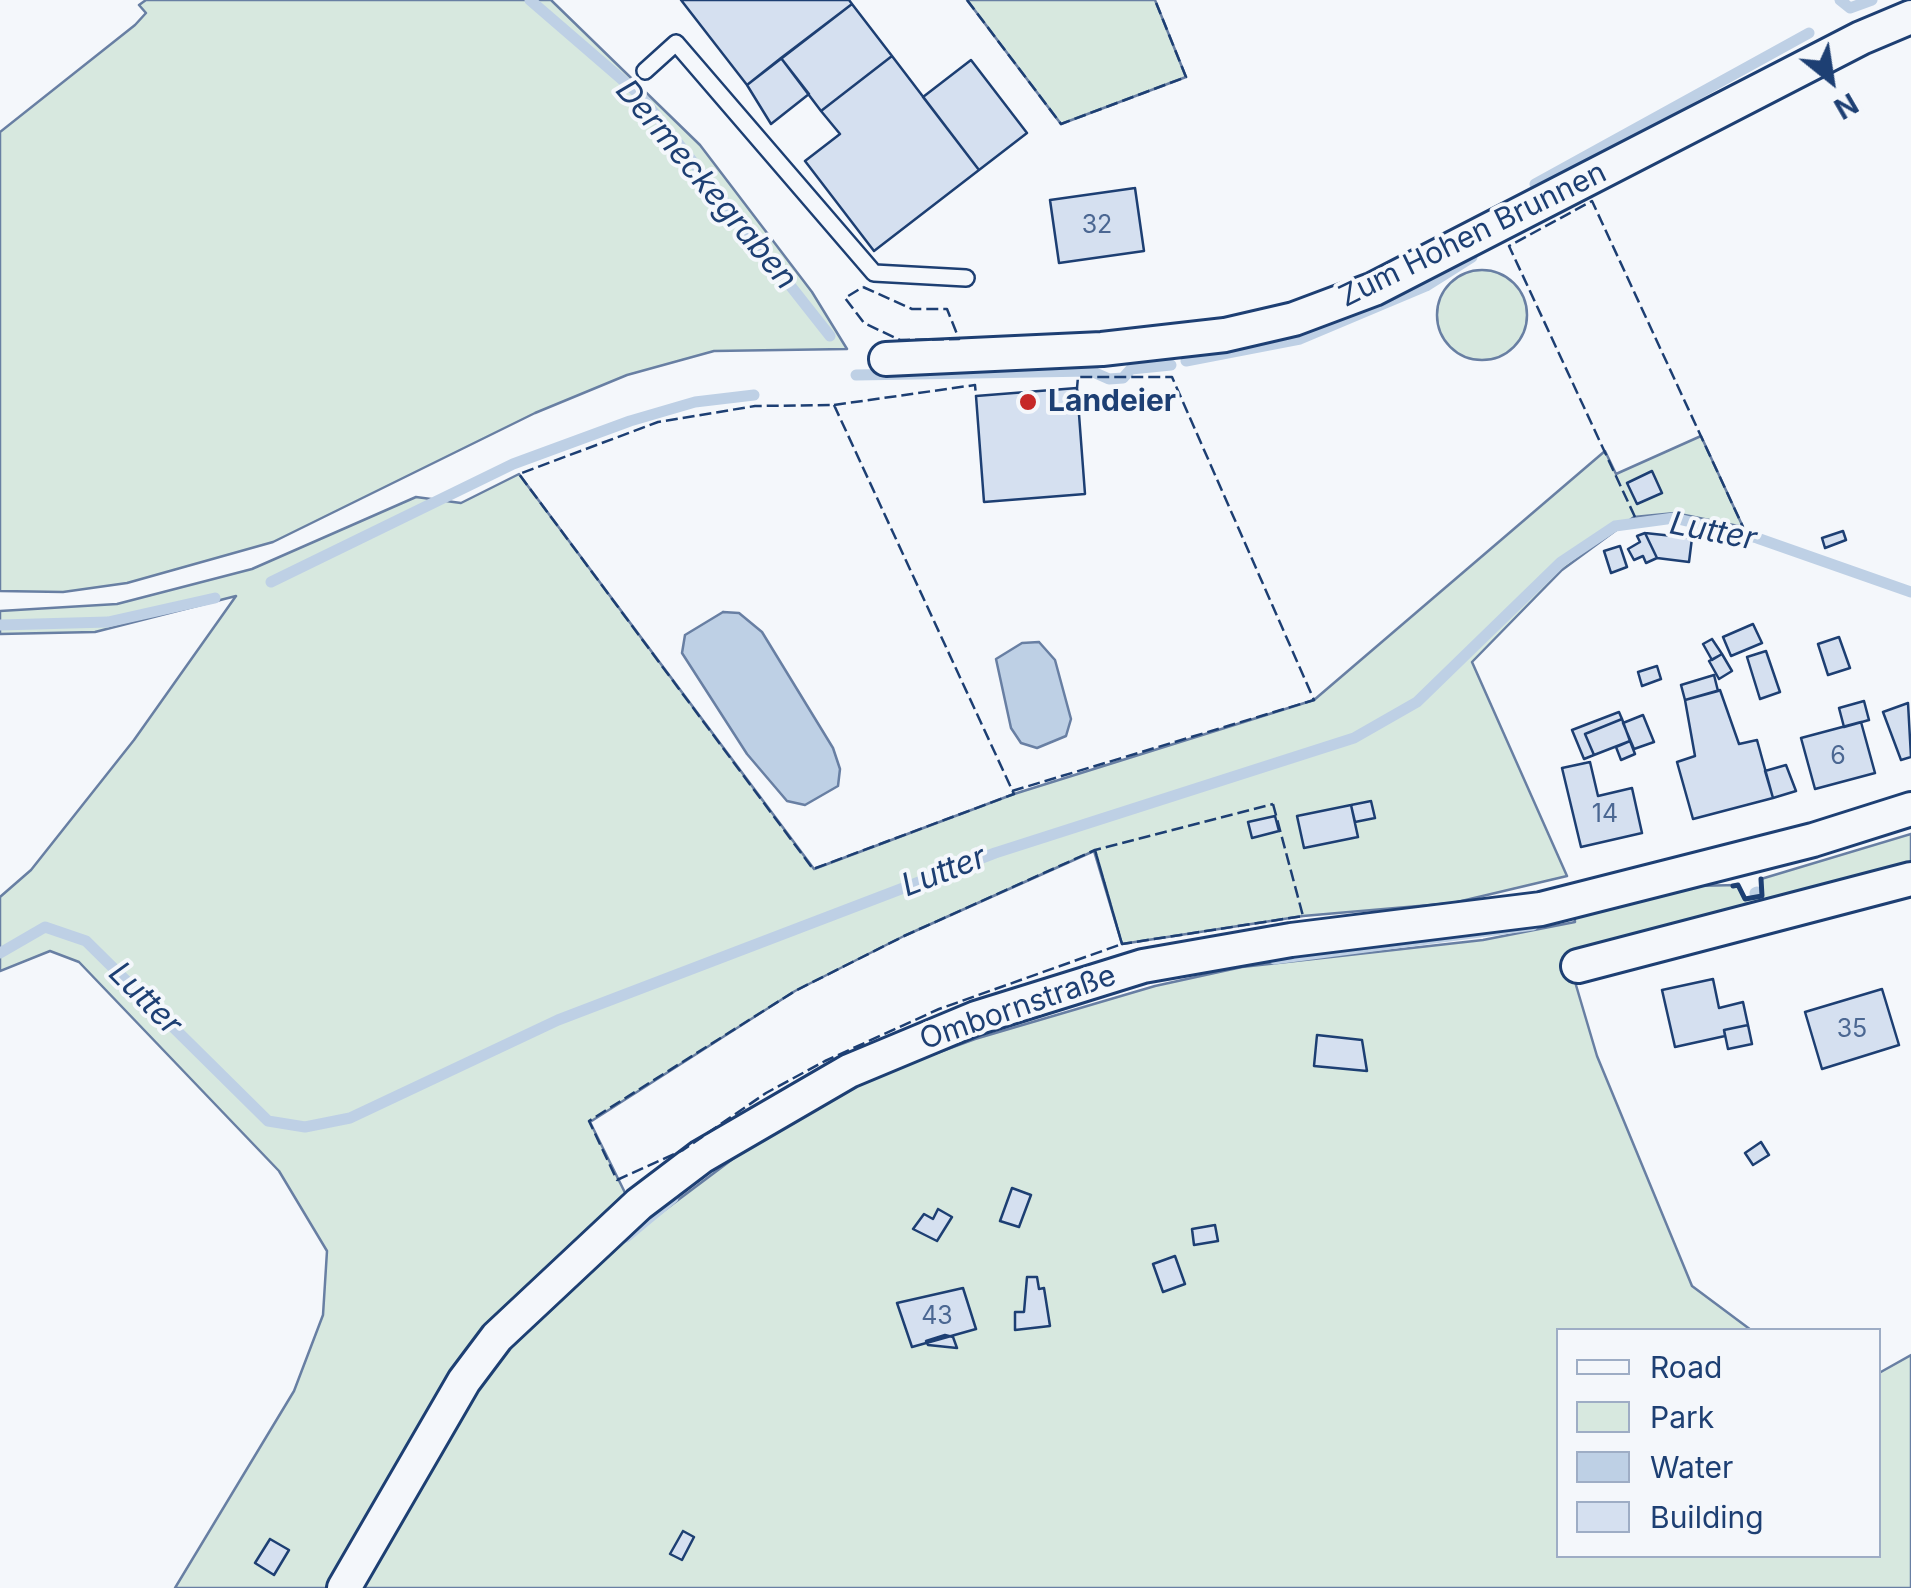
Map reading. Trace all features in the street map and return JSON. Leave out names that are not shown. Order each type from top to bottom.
[{"type":"street","name":"Zum Hohen Brunnen","points":[[886,358],[1102,350],[1225,336],[1294,319],[1374,289],[1861,38],[1911,17]]},
{"type":"street","name":"Ombornstraße","points":[[344,1588],[464,1381],[496,1337],[639,1204],[700,1157],[849,1071],[976,1018],[1143,966],[1291,940],[1541,909],[1813,840],[1911,809]]},
{"type":"street","points":[[1578,966],[1911,879]]},
{"type":"lane","points":[[646,70],[676,43],[874,273],[966,278]]},
{"type":"green space","points":[[146,0],[551,0],[700,145],[812,292],[847,349],[714,351],[627,375],[535,413],[273,542],[127,583],[63,592],[0,591],[0,132],[135,25],[146,13],[139,5]]},
{"type":"green space","points":[[967,0],[1155,0],[1186,77],[1061,124]]},
{"type":"green space","points":[[1482,270],[1514,283],[1527,315],[1514,347],[1482,360],[1450,347],[1437,315],[1450,283]]},
{"type":"green space","points":[[1701,436],[1743,527],[1675,513],[1634,517],[1562,570],[1472,662],[1567,876],[1453,903],[1303,916],[1122,944],[1094,851],[904,936],[795,991],[590,1122],[642,1227],[750,1146],[815,1109],[882,1073],[975,1039],[1155,986],[1242,967],[1483,940],[1575,922],[1574,913],[1692,886],[1738,885],[1746,899],[1761,896],[1761,879],[1911,834],[1911,867],[1573,975],[1597,1056],[1692,1286],[1748,1328],[1556,1328],[1556,1558],[1881,1558],[1881,1372],[1911,1355],[1911,1588],[354,1588],[348,1551],[326,1588],[175,1588],[294,1391],[323,1315],[327,1251],[279,1171],[79,962],[50,951],[0,971],[0,897],[31,870],[134,740],[236,596],[95,632],[0,634],[0,611],[117,604],[252,569],[416,497],[461,503],[519,474],[814,869],[1014,794],[1314,700],[1605,451],[1616,474]]},
{"type":"water","points":[[723,612],[739,613],[762,632],[833,748],[840,769],[838,786],[805,805],[787,801],[747,754],[682,653],[685,635]]},
{"type":"water","points":[[1039,642],[1055,660],[1071,719],[1066,736],[1037,748],[1021,743],[1011,728],[996,659],[1022,643]]},
{"type":"building","points":[[681,0],[849,0],[852,4],[747,85]]},
{"type":"building","points":[[852,4],[892,56],[821,111],[781,58]]},
{"type":"building","points":[[892,56],[979,170],[874,251],[805,161],[840,134],[821,111]]},
{"type":"building","points":[[781,58],[809,94],[771,124],[747,85]]},
{"type":"building","points":[[971,60],[1027,133],[979,170],[923,97]]},
{"type":"building","points":[[1135,188],[1144,251],[1059,263],[1050,200]]},
{"type":"building","points":[[1077,388],[1085,494],[984,502],[976,396]]},
{"type":"building","points":[[1652,471],[1662,493],[1637,504],[1627,483]]},
{"type":"building","points":[[1843,531],[1846,540],[1825,548],[1822,538]]},
{"type":"building","points":[[1645,533],[1692,538],[1689,562],[1657,558]]},
{"type":"building","points":[[1645,533],[1657,558],[1646,563],[1643,556],[1634,560],[1628,549],[1640,542],[1637,536]]},
{"type":"building","points":[[1620,546],[1627,567],[1611,573],[1604,551]]},
{"type":"building","points":[[1753,624],[1762,643],[1731,656],[1723,637]]},
{"type":"building","points":[[1839,637],[1850,668],[1828,675],[1818,644]]},
{"type":"building","points":[[1712,639],[1722,654],[1712,660],[1703,644]]},
{"type":"building","points":[[1766,651],[1780,692],[1760,699],[1747,657]]},
{"type":"building","points":[[1722,654],[1732,671],[1719,679],[1709,661]]},
{"type":"building","points":[[1657,666],[1661,679],[1642,686],[1638,672]]},
{"type":"building","points":[[1714,675],[1718,691],[1685,700],[1681,685]]},
{"type":"building","points":[[1720,690],[1739,744],[1757,740],[1773,798],[1693,819],[1677,762],[1695,756],[1685,700]]},
{"type":"building","points":[[1864,701],[1869,720],[1844,727],[1839,708]]},
{"type":"building","points":[[1908,703],[1911,757],[1901,760],[1883,712]]},
{"type":"building","points":[[1619,712],[1622,719],[1585,734],[1594,755],[1584,759],[1572,730]]},
{"type":"building","points":[[1643,715],[1654,742],[1634,749],[1623,723]]},
{"type":"building","points":[[1622,719],[1630,741],[1594,755],[1585,734]]},
{"type":"building","points":[[1861,722],[1875,773],[1815,789],[1801,738]]},
{"type":"building","points":[[1630,741],[1635,754],[1621,760],[1616,747]]},
{"type":"building","points":[[1590,762],[1598,796],[1632,788],[1642,833],[1581,847],[1562,768]]},
{"type":"building","points":[[1786,765],[1796,791],[1773,798],[1765,771]]},
{"type":"building","points":[[1371,801],[1375,818],[1355,822],[1351,805]]},
{"type":"building","points":[[1351,805],[1358,837],[1304,848],[1297,816]]},
{"type":"building","points":[[1275,816],[1279,831],[1252,838],[1248,822]]},
{"type":"building","points":[[1713,979],[1719,1008],[1743,1002],[1748,1025],[1724,1030],[1725,1036],[1675,1047],[1662,990]]},
{"type":"building","points":[[1882,989],[1899,1045],[1822,1069],[1805,1012]]},
{"type":"building","points":[[1748,1025],[1752,1044],[1728,1049],[1724,1030]]},
{"type":"building","points":[[1317,1035],[1362,1040],[1367,1071],[1314,1066]]},
{"type":"building","points":[[1761,1142],[1769,1155],[1753,1165],[1745,1153]]},
{"type":"building","points":[[1012,1188],[1031,1195],[1019,1227],[1000,1221]]},
{"type":"building","points":[[938,1209],[952,1217],[937,1241],[913,1229],[924,1214],[933,1219]]},
{"type":"building","points":[[1215,1225],[1218,1241],[1194,1245],[1192,1229]]},
{"type":"building","points":[[1175,1256],[1185,1284],[1163,1292],[1153,1264]]},
{"type":"building","points":[[1027,1277],[1037,1277],[1039,1289],[1044,1288],[1050,1326],[1015,1330],[1015,1312],[1024,1312]]},
{"type":"building","points":[[963,1288],[976,1329],[912,1347],[897,1303]]},
{"type":"building","points":[[945,1335],[953,1337],[957,1348],[928,1345],[926,1341]]},
{"type":"building","points":[[683,1531],[694,1537],[682,1560],[670,1554]]},
{"type":"building","points":[[270,1539],[289,1550],[274,1575],[255,1563]]},
{"type":"waterway","name":"Dermeckegraben","points":[[530,0],[640,95],[830,336]]},
{"type":"waterway","points":[[1840,0],[1850,8],[1872,0]]},
{"type":"waterway","points":[[1535,184],[1809,33]]},
{"type":"waterway","points":[[1186,361],[1300,339],[1426,286],[1472,257]]},
{"type":"waterway","points":[[856,375],[1091,371],[1109,379],[1123,378],[1131,369],[1171,365]]},
{"type":"waterway","points":[[271,582],[513,464],[695,402],[754,395]]},
{"type":"waterway","name":"Lutter","points":[[0,953],[45,927],[86,941],[268,1121],[305,1127],[350,1118],[558,1020],[995,853],[1354,738],[1417,702],[1561,562],[1615,526],[1674,518],[1757,538],[1911,592]]},
{"type":"waterway","points":[[0,625],[108,622],[215,598]]},
{"type":"waterway","points":[[1274,959],[1533,925]]},
{"type":"waterway","points":[[626,1237],[673,1198]]},
{"type":"fence","points":[[967,0],[1061,124],[1186,77],[1155,0]]},
{"type":"fence","points":[[1635,517],[1509,246],[1592,201],[1743,527]]},
{"type":"fence","points":[[863,287],[912,309],[947,309],[959,339],[900,340],[864,323],[845,298],[863,287]]},
{"type":"fence","points":[[1012,791],[1314,700],[1172,377],[1078,377],[1077,388]]},
{"type":"fence","points":[[834,405],[975,385],[976,396]]},
{"type":"fence","points":[[834,405],[1014,794],[813,869],[519,474],[658,422],[755,406],[834,405]]},
{"type":"fence","points":[[1273,804],[1303,916],[1122,944],[1095,850],[1273,804]]},
{"type":"fence","points":[[1095,850],[1122,944],[939,1009],[825,1061],[766,1093],[683,1150],[617,1180],[589,1121],[795,991],[904,936],[1095,850]]},
{"type":"wall","points":[[1733,886],[1738,885],[1745,899],[1762,896],[1761,879]]},
{"type":"place","name":"Landeier","points":[[1028,402]]}]
